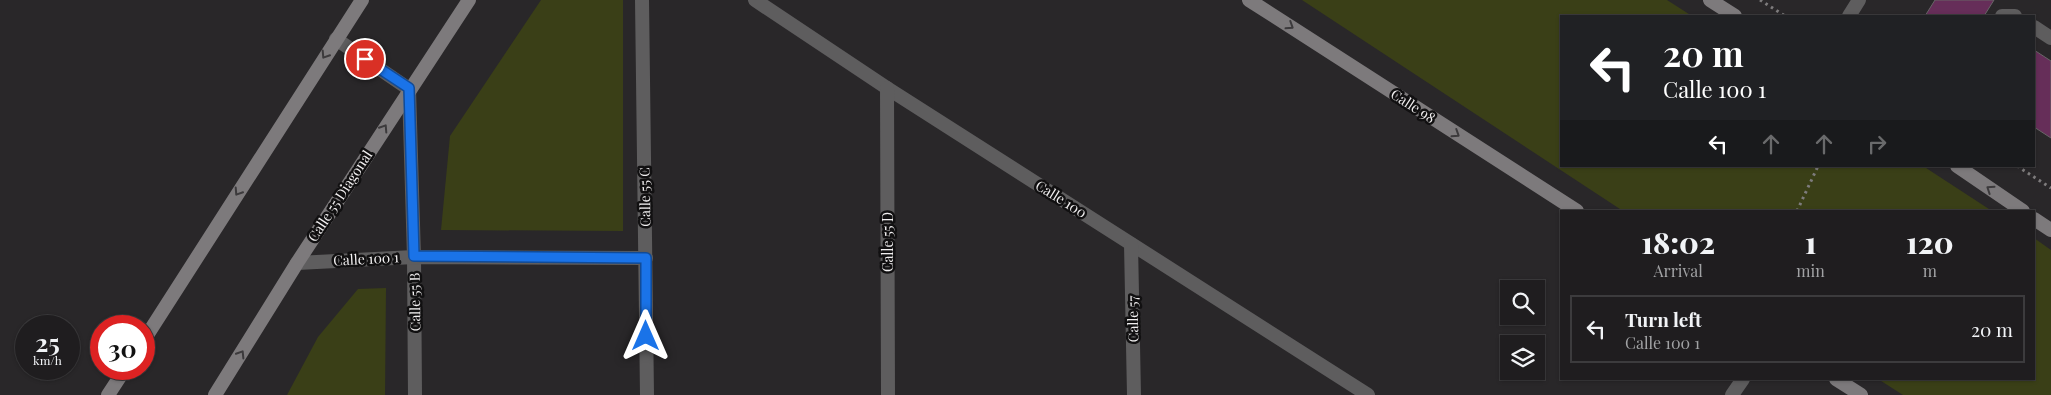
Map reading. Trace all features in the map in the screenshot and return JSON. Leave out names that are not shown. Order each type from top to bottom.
[{"type":"main road","points":[[155,323],[362,0]]},
{"type":"main road","name":"Calle 55 Diagonal","points":[[215,395],[409,88],[469,0]]},
{"type":"main road","name":"Calle 98","points":[[1249,0],[1574,210]]},
{"type":"main road","points":[[1710,0],[1733,15]]},
{"type":"main road","points":[[1959,167],[2022,210]]},
{"type":"main road","points":[[2035,219],[2051,230]]},
{"type":"main road","points":[[108,395],[118,380]]},
{"type":"main road","points":[[1838,380],[1860,395]]},
{"type":"street","name":"Calle 55 C","points":[[642,0],[647,395]]},
{"type":"street","name":"Calle 100","points":[[755,0],[887,88],[1363,393]]},
{"type":"street","points":[[1850,15],[1859,0]]},
{"type":"street","points":[[2035,28],[2051,38]]},
{"type":"street","points":[[336,39],[409,88]]},
{"type":"street","name":"Calle 55 B","points":[[409,88],[416,395]]},
{"type":"street","name":"Calle 55 D","points":[[887,88],[888,395]]},
{"type":"street","name":"Calle 57","points":[[1131,244],[1134,395]]},
{"type":"street","name":"Calle 100 1","points":[[297,263],[414,256],[646,258]]},
{"type":"street","points":[[1732,395],[1742,380]]},
{"type":"path","points":[[1760,0],[1783,15]]},
{"type":"path","points":[[1796,210],[1818,167]]},
{"type":"path","points":[[2019,167],[2051,188]]},
{"type":"green space","points":[[541,0],[623,0],[623,231],[441,230],[450,136]]},
{"type":"green space","points":[[1302,0],[1667,0],[1690,15],[1560,15],[1560,167],[1925,167],[1990,210],[1621,210]]},
{"type":"green space","points":[[2035,239],[2051,250],[2051,395],[1903,395],[1880,380],[2035,380]]},
{"type":"green space","points":[[386,288],[385,395],[287,395],[318,337],[358,289]]},
{"type":"building","points":[[1935,0],[1994,0],[1985,15],[1926,15]]},
{"type":"building","points":[[2035,51],[2051,61],[2051,138],[2035,128]]},
{"type":"route","points":[[365,59],[409,88],[414,256],[646,258],[646,336]]}]
